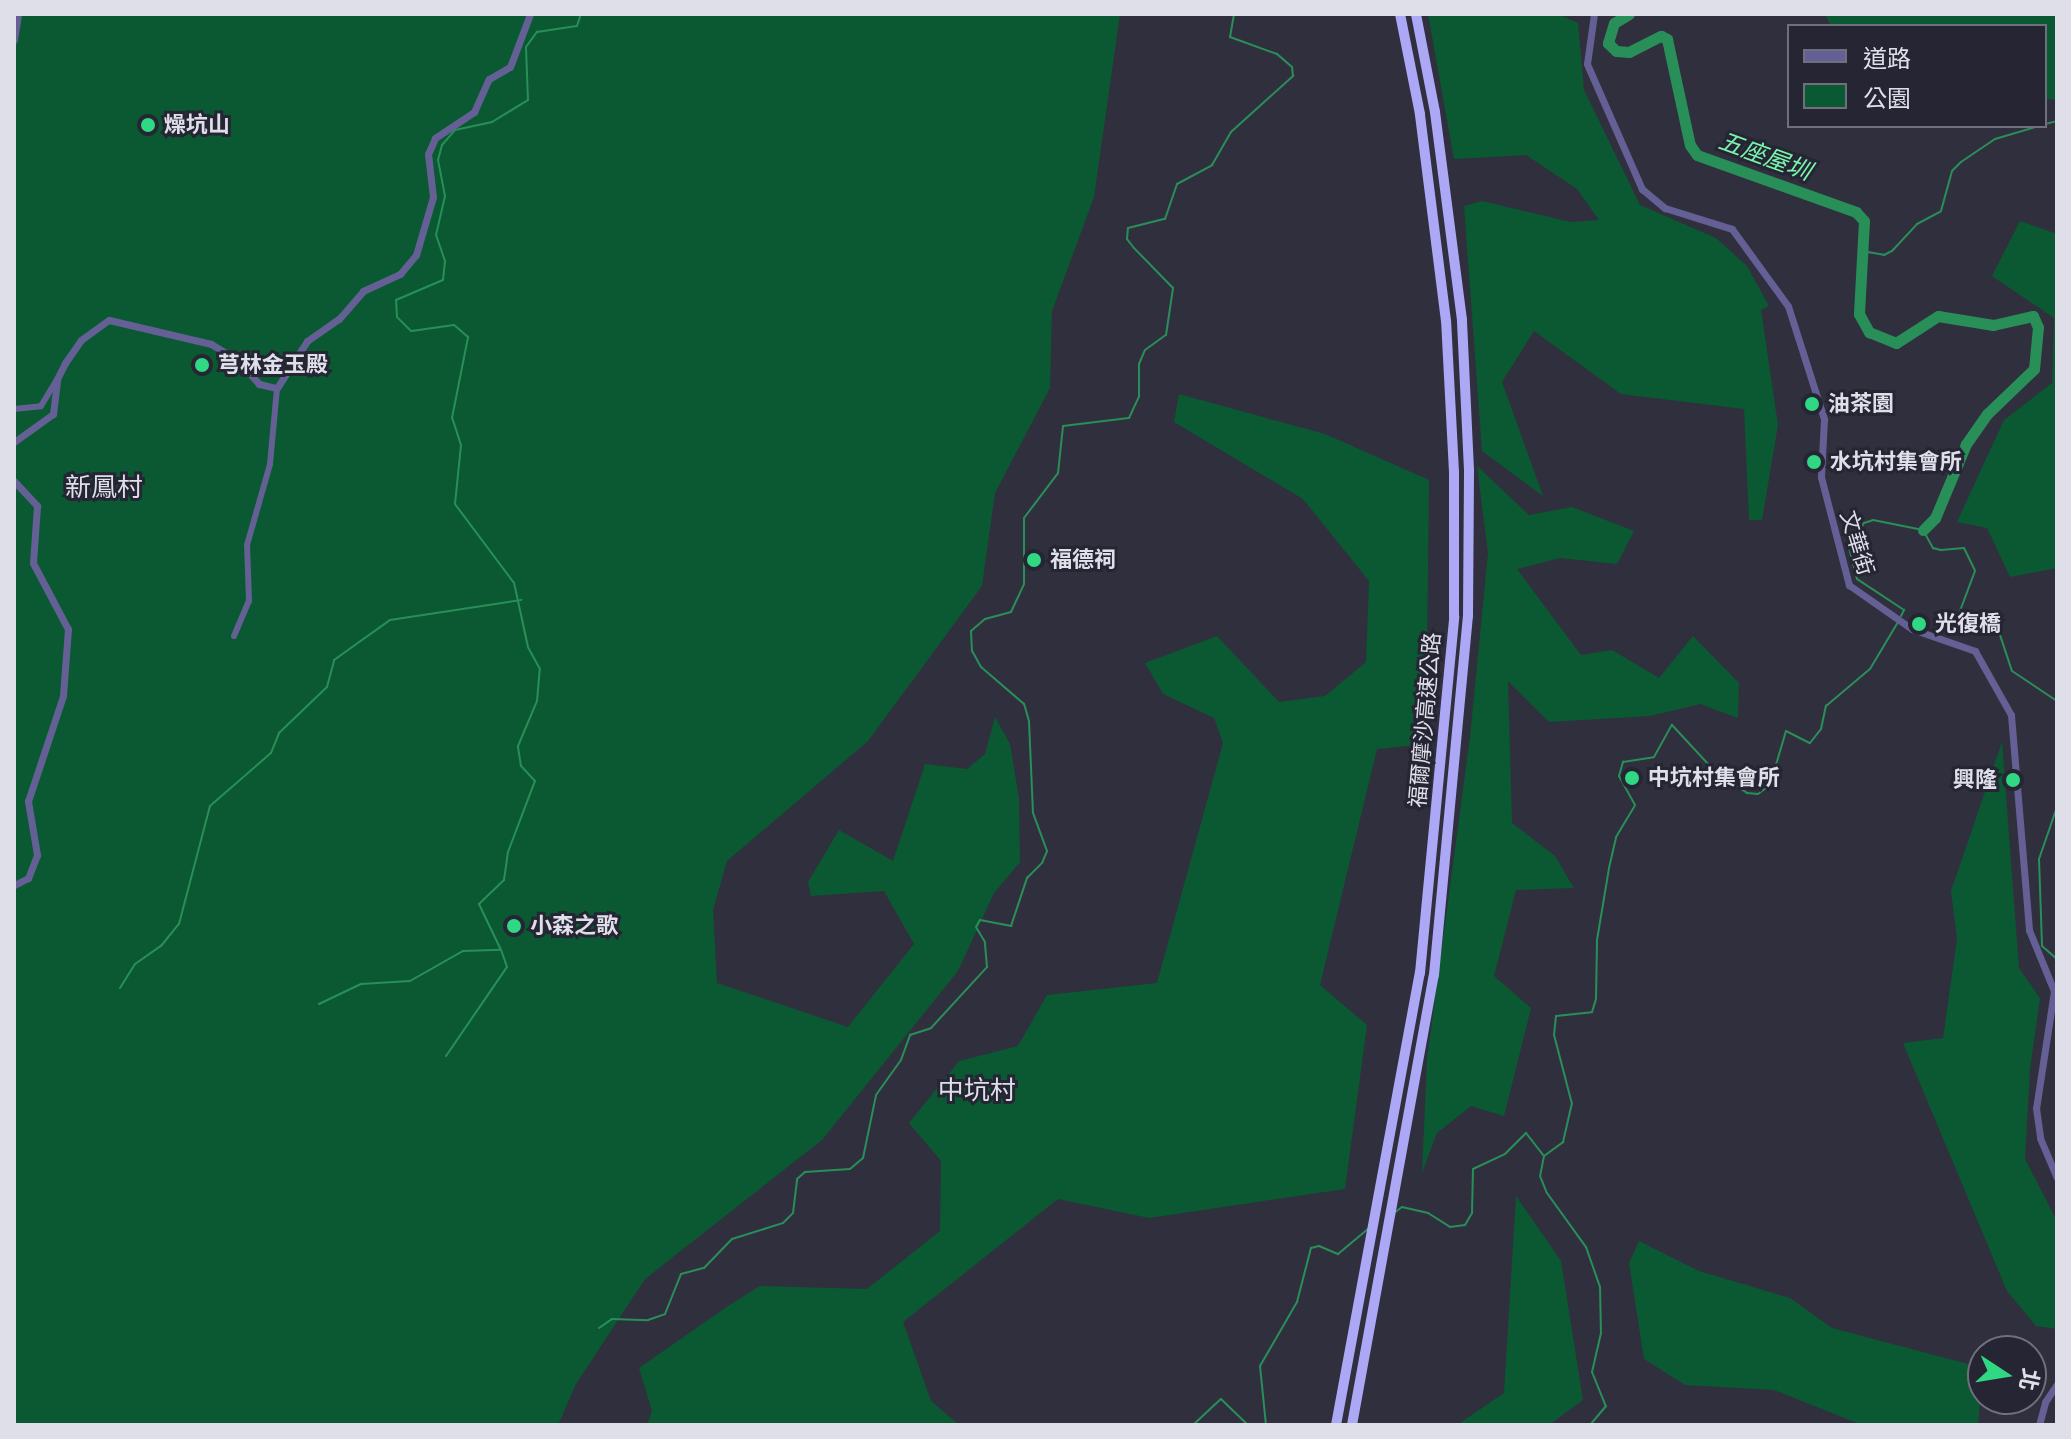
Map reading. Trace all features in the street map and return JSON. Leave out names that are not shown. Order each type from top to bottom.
[{"type":"highway","name":"福爾摩沙高速公路","points":[[1336,1425],[1394,1135],[1432,871],[1454,617],[1451,394],[1435,218],[1400,14]]},
{"type":"highway","name":"福爾摩沙高速公路","points":[[1352,1425],[1385,1263],[1434,975],[1468,616],[1469,470],[1462,320],[1438,127],[1416,14]]},
{"type":"street","points":[[14,40],[18,14]]},
{"type":"street","points":[[234,636],[249,601],[247,545],[270,464],[277,388],[307,341],[339,319],[363,291],[400,274],[416,255],[433,197],[428,154],[435,138],[474,112],[489,79],[510,67],[530,14]]},
{"type":"street","name":"文華街","points":[[1594,14],[1587,64],[1642,189],[1665,208],[1732,229],[1788,306],[1824,419],[1820,471],[1841,568],[1855,593],[1900,621],[1980,655],[2016,732],[2029,930],[2054,991],[2036,1108],[2040,1138],[2057,1178]]},
{"type":"street","points":[[14,409],[41,406],[81,340],[109,320],[211,344],[238,360],[259,384],[277,388]]},
{"type":"street","points":[[14,442],[53,414],[57,379]]},
{"type":"street","points":[[14,481],[37,506],[33,563],[68,629],[63,696],[28,801],[37,855],[28,878],[14,885]]},
{"type":"street","points":[[2039,1425],[2045,1402],[2057,1384]]},
{"type":"green space","points":[[14,14],[1120,14],[1094,197],[1052,311],[1050,388],[995,493],[982,586],[868,741],[727,861],[713,910],[717,983],[848,1027],[914,944],[884,891],[811,896],[808,882],[839,830],[893,861],[925,764],[967,769],[985,754],[995,717],[1010,744],[1019,798],[1020,862],[994,893],[958,971],[822,1140],[645,1279],[576,1384],[558,1425],[14,1425]]},
{"type":"green space","points":[[1428,14],[1558,14],[1578,23],[1584,90],[1640,205],[1716,238],[1747,266],[1769,306],[1761,310],[1778,425],[1762,520],[1749,520],[1744,409],[1621,394],[1534,331],[1502,382],[1543,496],[1482,451],[1464,206],[1482,201],[1571,222],[1599,220],[1577,189],[1526,155],[1454,159]]},
{"type":"green space","points":[[1825,14],[2057,14],[2057,100],[2047,99],[2047,24],[1830,24]]},
{"type":"green space","points":[[2020,221],[2057,234],[2057,568],[2010,577],[1987,528],[1957,522],[2004,420],[2052,383],[2054,318],[1992,276]]},
{"type":"green space","points":[[1179,394],[1325,434],[1429,480],[1426,744],[1377,749],[1320,985],[1367,1025],[1345,1189],[1149,1218],[1058,1199],[903,1322],[931,1401],[959,1425],[647,1425],[652,1411],[639,1368],[728,1306],[760,1286],[867,1289],[940,1231],[941,1161],[909,1123],[959,1061],[1018,1046],[1047,995],[1157,983],[1223,743],[1214,718],[1163,694],[1145,663],[1217,636],[1279,702],[1325,696],[1366,662],[1369,581],[1303,499],[1174,422]]},
{"type":"green space","points":[[1477,466],[1529,515],[1572,507],[1634,531],[1617,564],[1560,558],[1517,569],[1581,655],[1612,650],[1659,678],[1693,636],[1739,683],[1738,718],[1700,704],[1650,716],[1549,722],[1508,681],[1512,823],[1555,856],[1574,888],[1516,890],[1494,976],[1531,1008],[1504,1116],[1471,1106],[1437,1133],[1422,1173],[1427,1059],[1470,737],[1488,553]]},
{"type":"green space","points":[[2002,742],[2019,968],[2040,998],[2030,1069],[2025,1159],[2057,1221],[2057,1329],[2036,1326],[2007,1291],[1903,1043],[1943,1038],[1957,939],[1951,891]]},
{"type":"green space","points":[[1516,1196],[1561,1261],[1583,1400],[1549,1425],[1457,1425],[1504,1393]]},
{"type":"green space","points":[[1639,1241],[1699,1271],[1790,1298],[1832,1328],[1967,1364],[1967,1415],[1979,1415],[1978,1425],[1862,1425],[1774,1390],[1685,1385],[1644,1359],[1629,1263]]},
{"type":"waterway","points":[[319,1004],[361,984],[410,981],[463,951],[501,950],[479,904],[504,880],[508,852],[535,781],[521,766],[518,746],[537,701],[540,669],[528,647],[514,583],[455,504],[461,445],[452,418],[468,337],[454,325],[411,331],[397,317],[396,300],[443,280],[445,261],[436,235],[445,196],[438,160],[442,145],[455,130],[492,122],[528,100],[526,47],[537,32],[577,26],[581,14]]},
{"type":"waterway","points":[[599,1328],[612,1319],[648,1320],[665,1314],[681,1274],[704,1268],[732,1239],[783,1223],[793,1213],[797,1179],[805,1172],[850,1169],[863,1158],[876,1095],[901,1060],[910,1035],[931,1028],[987,967],[985,942],[976,927],[980,920],[1011,926],[1027,878],[1042,863],[1047,851],[1033,813],[1029,721],[1024,704],[981,667],[972,651],[971,631],[985,619],[1011,612],[1024,584],[1024,518],[1058,473],[1063,426],[1129,418],[1139,397],[1139,364],[1145,350],[1166,335],[1173,288],[1127,239],[1128,228],[1165,219],[1177,184],[1212,165],[1231,132],[1293,76],[1292,67],[1277,54],[1230,37],[1234,14]]},
{"type":"waterway","name":"五座屋圳","points":[[1629,14],[1614,23],[1608,43],[1616,51],[1629,52],[1661,36],[1667,39],[1690,145],[1697,155],[1856,212],[1864,221],[1859,314],[1869,332],[1896,343],[1938,316],[1993,325],[2033,316],[2038,327],[2034,369],[1987,414],[1966,444],[1935,518],[1923,530]]},
{"type":"waterway","name":"五座屋圳","points":[[2047,124],[2057,121]]},
{"type":"waterway","name":"五座屋圳","points":[[1862,251],[1884,255],[1892,251],[1917,224],[1941,211],[1952,171],[1961,162],[1995,139],[2032,128]]},
{"type":"waterway","points":[[1901,616],[1904,610],[1857,579],[1850,550],[1864,523],[1873,520],[1923,530],[1933,548],[1964,548],[1975,571],[1957,619],[1997,626],[2012,671],[2057,701]]},
{"type":"waterway","points":[[120,988],[135,964],[161,946],[179,924],[210,806],[271,753],[279,733],[327,687],[334,660],[390,620],[521,600]]},
{"type":"waterway","points":[[1394,1213],[1402,1207],[1428,1213],[1450,1227],[1465,1225],[1472,1213],[1473,1169],[1505,1154],[1526,1133],[1544,1156],[1563,1142],[1572,1104],[1554,1035],[1556,1016],[1592,1012],[1596,999],[1597,940],[1609,868],[1616,837],[1635,805],[1619,776],[1623,762],[1654,757],[1672,725],[1710,766],[1747,793],[1758,794],[1770,785],[1786,731],[1810,743],[1821,729],[1826,706],[1870,669],[1898,622]]},
{"type":"waterway","points":[[2057,807],[2039,859],[2042,946],[2057,959]]},
{"type":"waterway","points":[[446,1056],[507,967],[501,950]]},
{"type":"waterway","points":[[1544,1156],[1540,1176],[1547,1193],[1586,1247],[1600,1287],[1601,1333],[1592,1372],[1606,1406],[1590,1425]]},
{"type":"waterway","points":[[1266,1425],[1260,1366],[1297,1302],[1311,1248],[1319,1246],[1338,1254],[1368,1229]]},
{"type":"waterway","points":[[1193,1425],[1221,1399],[1248,1425]]},
{"type":"place","name":"燥坑山","points":[[148,125]]},
{"type":"place","name":"芎林金玉殿","points":[[202,365]]},
{"type":"place","name":"油茶園","points":[[1812,404]]},
{"type":"place","name":"水坑村集會所","points":[[1814,462]]},
{"type":"place","name":"福德祠","points":[[1034,560]]},
{"type":"place","name":"光復橋","points":[[1919,624]]},
{"type":"place","name":"中坑村集會所","points":[[1632,778]]},
{"type":"place","name":"興隆","points":[[2013,780]]},
{"type":"place","name":"小森之歌","points":[[514,926]]},
{"type":"district","name":"新鳳村","points":[[104,488]]},
{"type":"district","name":"中坑村","points":[[977,1091]]}]
